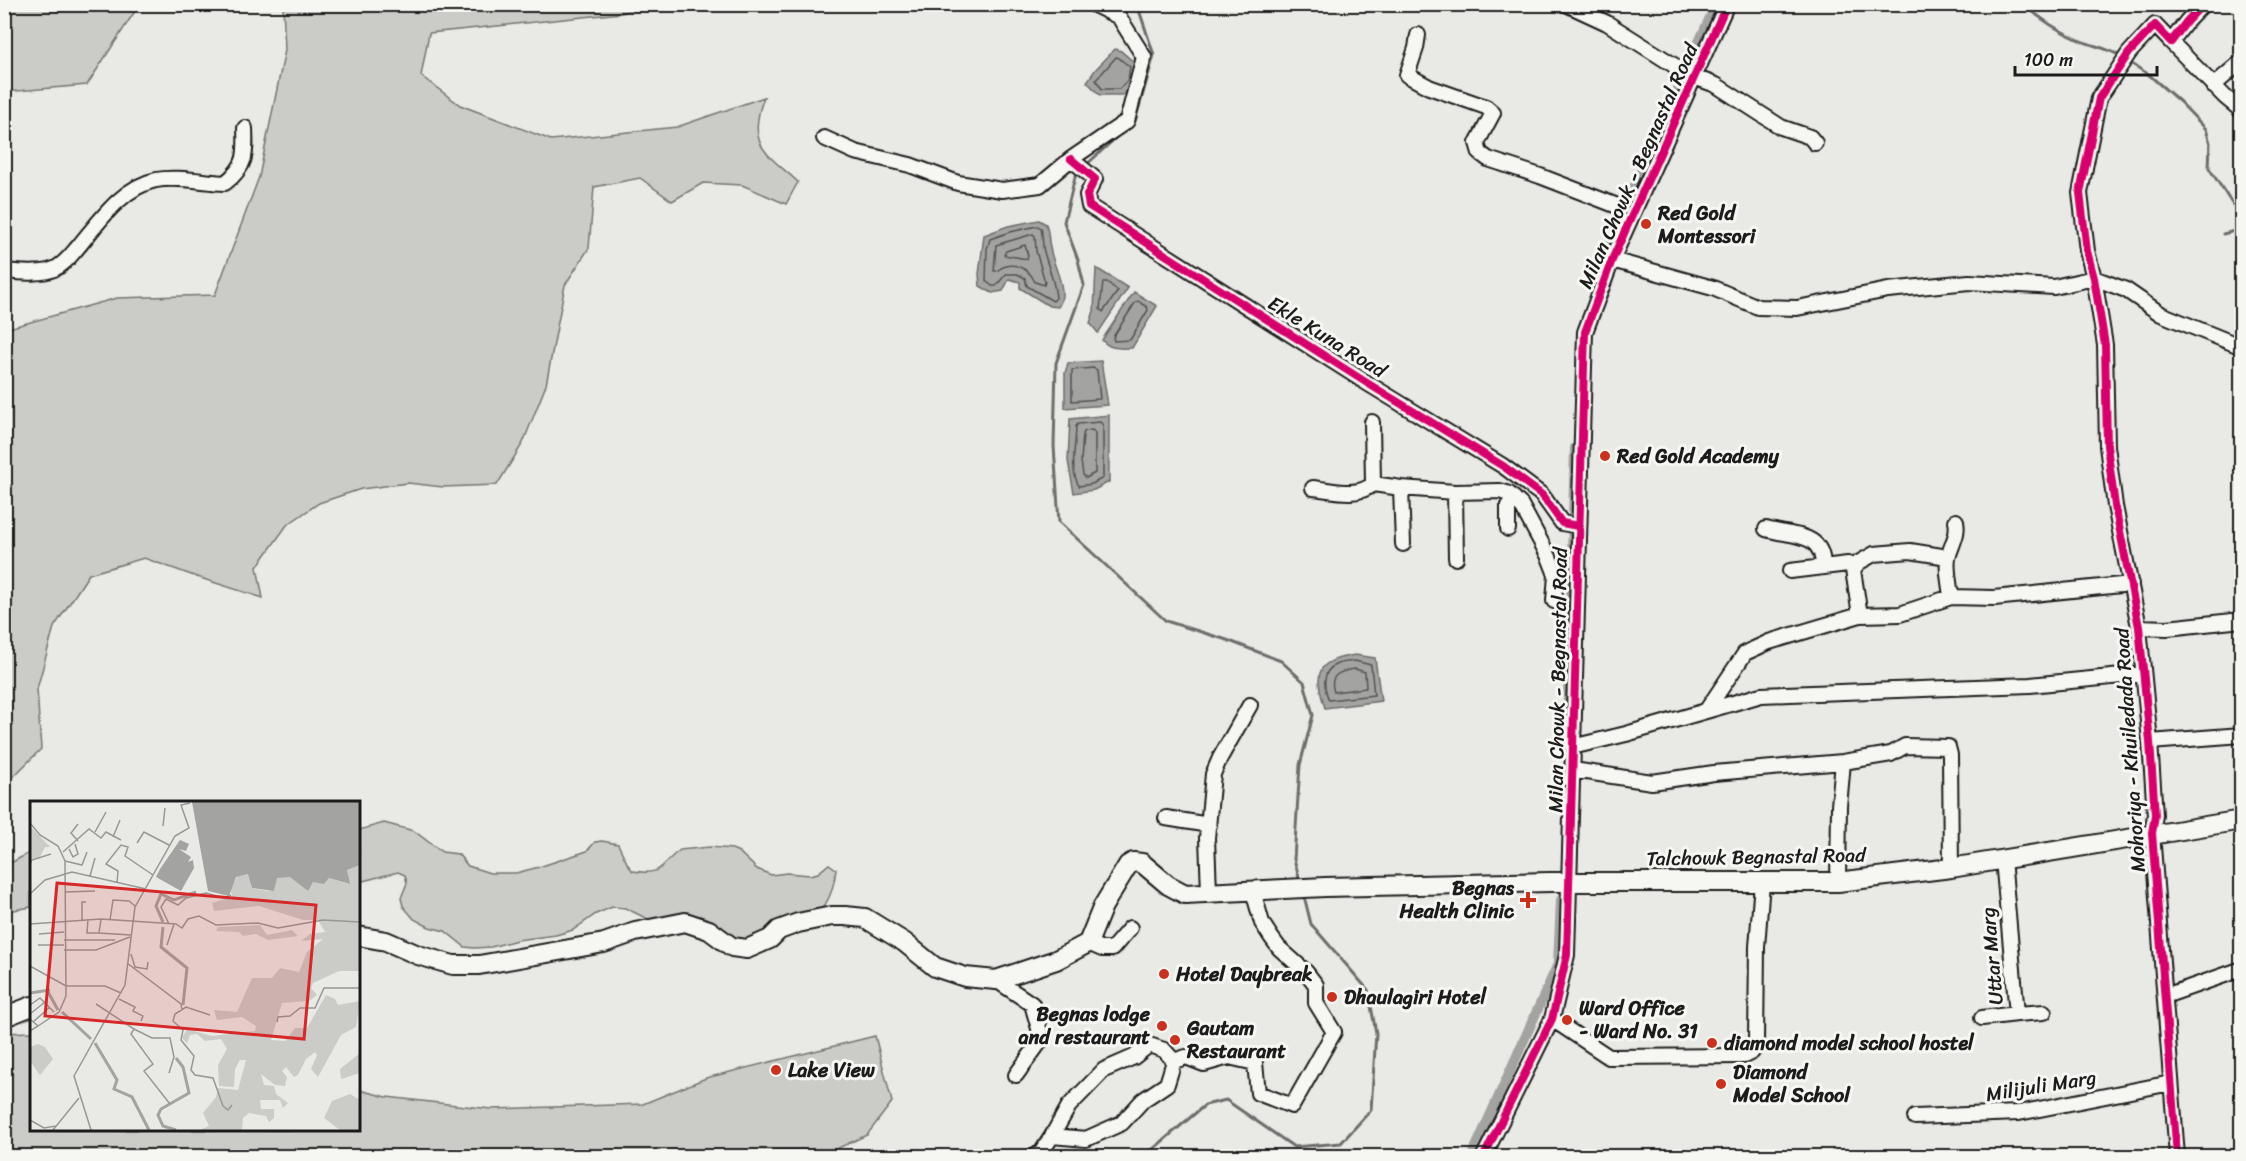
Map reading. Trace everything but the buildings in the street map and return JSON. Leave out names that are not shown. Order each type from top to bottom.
[{"type":"main road","name":"Talchowk Begnastal Road","points":[[1088,943],[1103,906],[1128,865],[1133,862],[1142,863],[1168,885],[1185,894],[1325,887],[1838,882],[1951,868],[2241,820]]},
{"type":"main road","points":[[360,936],[386,941],[418,955],[453,965],[479,965],[604,944],[635,932],[685,922],[709,930],[732,947],[747,950],[770,939],[779,930],[798,922],[845,916],[865,918],[904,942],[935,967],[965,977],[996,980],[1056,960],[1088,943]]},
{"type":"main road","points":[[4,1017],[30,1007]]},
{"type":"street","points":[[824,138],[855,152],[910,165],[958,183],[1002,190],[1040,185],[1071,159],[1126,121],[1144,57],[1119,17],[1092,4]]},
{"type":"street","points":[[1566,4],[1607,23],[1676,68],[1716,85],[1781,127],[1810,137],[1815,143]]},
{"type":"street","name":"Milan Chowk - Begnastal Road","points":[[1484,1156],[1552,1019],[1566,955],[1585,332],[1612,260],[1727,4]]},
{"type":"street","points":[[2203,4],[2171,42],[2213,86],[2241,111]]},
{"type":"street","name":"Mohoriya - Khuiledada Road","points":[[2171,42],[2155,26],[2129,53],[2099,98],[2080,193],[2087,251],[2105,345],[2108,446],[2115,506],[2139,627],[2150,742],[2155,815],[2152,833],[2177,1156]]},
{"type":"street","points":[[1418,35],[1407,75],[1428,87],[1486,107],[1493,113],[1477,143],[1480,153],[1488,159],[1620,207]]},
{"type":"street","points":[[2213,86],[2241,61]]},
{"type":"street","points":[[4,271],[42,272],[57,268],[69,258],[118,201],[138,187],[156,180],[176,179],[225,183],[237,174],[244,162],[245,128]]},
{"type":"street","name":"Ekle Kuna Road","points":[[1071,159],[1095,179],[1087,195],[1089,206],[1367,383],[1503,466],[1542,495],[1559,519]]},
{"type":"street","points":[[1612,260],[1713,288],[1758,307],[1797,308],[1888,290],[1969,282],[2054,287],[2094,278],[2126,290],[2161,314],[2241,347]]},
{"type":"street","points":[[1313,488],[1359,492],[1367,490],[1373,484],[1372,423]]},
{"type":"street","points":[[1373,484],[1455,492],[1500,491],[1509,494],[1521,505],[1556,575],[1554,601]]},
{"type":"street","points":[[1401,488],[1403,544]]},
{"type":"street","points":[[1455,492],[1456,558]]},
{"type":"street","points":[[1508,529],[1508,507],[1514,498]]},
{"type":"street","points":[[1532,524],[1559,519],[1578,526]]},
{"type":"street","points":[[1951,597],[1948,557],[1954,547],[1958,528],[1956,521]]},
{"type":"street","points":[[1766,529],[1809,539],[1820,546],[1823,567]]},
{"type":"street","points":[[1860,615],[1852,570],[1858,563],[1874,554],[1910,551],[1948,557]]},
{"type":"street","points":[[1790,571],[1848,564],[1854,568]]},
{"type":"street","points":[[1706,711],[1745,653],[1769,642],[1860,615],[1900,614],[1951,597],[1994,598],[2131,584]]},
{"type":"street","points":[[2139,627],[2167,628],[2241,620]]},
{"type":"street","points":[[1572,747],[1761,695],[2020,686],[2142,674]]},
{"type":"street","points":[[1209,892],[1207,838],[1213,774],[1250,705]]},
{"type":"street","points":[[2150,742],[2241,735]]},
{"type":"street","points":[[1573,770],[1652,782],[1714,773],[1843,762],[1892,754],[1905,746],[1948,747],[1950,755],[1951,868]]},
{"type":"street","points":[[1838,882],[1839,806],[1843,762]]},
{"type":"street","points":[[1166,818],[1209,825]]},
{"type":"street","name":"Uttar Marg","points":[[1982,1018],[2017,1014],[2003,859]]},
{"type":"street","points":[[1552,1019],[1609,1057],[1744,1056],[1752,1052],[1756,1043],[1757,947],[1761,882]]},
{"type":"street","points":[[1174,1061],[1186,1058],[1204,1064],[1229,1057],[1255,1062],[1258,1093],[1292,1106],[1334,1032],[1316,1003],[1316,985],[1306,972],[1279,948],[1262,923],[1260,890]]},
{"type":"street","points":[[1088,943],[1102,949],[1112,949],[1130,928]]},
{"type":"street","points":[[2165,996],[2241,969]]},
{"type":"street","points":[[996,980],[1032,1004],[1042,1039],[1016,1075]]},
{"type":"street","points":[[2017,1014],[2044,1012]]},
{"type":"street","points":[[1033,1156],[1041,1153],[1069,1106],[1104,1070],[1134,1057],[1149,1045],[1164,1050],[1174,1061]]},
{"type":"street","points":[[1052,1136],[1086,1139],[1122,1123],[1143,1100],[1167,1084],[1174,1061]]},
{"type":"street","name":"Milijuli Marg","points":[[1915,1117],[2019,1113],[2171,1083]]},
{"type":"shaded area","points":[[5,4],[139,5],[87,85],[5,92]]},
{"type":"shaded area","points":[[283,5],[644,5],[622,13],[429,33],[421,76],[460,105],[551,140],[677,127],[764,97],[757,126],[758,137],[768,155],[798,182],[786,204],[742,185],[703,183],[672,201],[640,178],[594,187],[589,248],[565,285],[546,385],[523,443],[497,485],[443,487],[408,483],[361,489],[319,503],[287,525],[257,567],[263,598],[144,558],[89,574],[54,627],[37,689],[41,749],[5,785],[5,329],[117,298],[215,295],[259,177],[285,50]]},
{"type":"shaded area","points":[[384,823],[414,831],[442,852],[458,854],[468,866],[490,873],[516,873],[539,867],[587,851],[595,842],[602,841],[618,844],[633,871],[656,871],[680,850],[710,847],[739,852],[757,869],[771,875],[787,873],[810,875],[818,873],[829,864],[836,869],[827,902],[820,910],[773,933],[744,944],[696,915],[648,919],[625,908],[612,907],[596,914],[573,930],[491,947],[474,948],[465,947],[445,931],[429,927],[414,919],[403,906],[401,898],[407,883],[405,875],[398,872],[360,882],[360,830]]},
{"type":"shaded area","points":[[30,853],[30,907],[14,910],[5,908],[5,866]]},
{"type":"shaded area","points":[[30,1032],[30,1131],[360,1131],[360,1090],[387,1097],[491,1109],[643,1104],[706,1078],[875,1036],[892,1102],[867,1135],[834,1150],[776,1150],[760,1156],[5,1156],[5,1033]]},
{"type":"water","points":[[1115,49],[1121,51],[1137,65],[1133,83],[1123,95],[1100,95],[1087,82]]},
{"type":"water","points":[[1039,220],[1046,224],[1048,230],[1051,254],[1061,286],[1061,301],[1058,307],[1049,306],[1020,288],[1020,282],[1009,279],[1003,291],[992,293],[980,286],[979,274],[984,235],[1008,226]]},
{"type":"water","points":[[1096,268],[1128,288],[1098,333],[1090,323],[1094,311]]},
{"type":"water","points":[[1134,292],[1157,306],[1132,348],[1116,348],[1108,345],[1102,340]]},
{"type":"water","points":[[1101,361],[1108,405],[1065,408],[1065,373],[1068,363]]},
{"type":"water","points":[[1109,415],[1109,482],[1094,490],[1074,493],[1068,461],[1070,419]]},
{"type":"water","points":[[1355,655],[1375,658],[1381,701],[1325,708],[1319,685],[1321,670],[1342,657]]},
{"type":"waterway","points":[[1131,125],[1135,121],[1154,55],[1137,4]]},
{"type":"waterway","points":[[1602,268],[1617,225],[1716,4]]},
{"type":"waterway","points":[[2024,4],[2043,20],[2064,33],[2122,57]]},
{"type":"waterway","points":[[2127,61],[2148,74],[2206,129],[2210,143],[2209,168],[2242,219]]},
{"type":"waterway","points":[[1084,167],[1121,133]]},
{"type":"waterway","points":[[1080,172],[1075,177],[1064,222],[1078,260],[1084,285],[1056,363],[1054,446],[1059,522],[1166,621],[1227,640],[1281,661],[1304,682],[1313,715],[1300,765],[1294,859],[1300,881]]},
{"type":"waterway","points":[[2223,234],[2242,229]]},
{"type":"waterway","points":[[1567,735],[1575,448]]},
{"type":"waterway","points":[[1145,1156],[1205,1105],[1226,1100],[1294,1147],[1341,1143],[1371,1110],[1376,1033],[1368,990],[1311,924],[1304,896]]},
{"type":"waterway","points":[[1472,1156],[1558,964],[1561,900]]},
{"type":"cycle path","points":[[1484,1156],[1552,1019],[1567,955],[1585,332],[1612,260],[1727,4]]},
{"type":"cycle path","points":[[2177,1156],[2152,833],[2155,815],[2150,742],[2139,627],[2115,506],[2107,446],[2105,345],[2087,251],[2080,193],[2099,98],[2129,53],[2155,25],[2171,42],[2203,4]]},
{"type":"cycle path","points":[[1071,159],[1095,179],[1087,195],[1089,206],[1367,383],[1503,466],[1542,495],[1562,523],[1578,526]]},
{"type":"place","name":"Red Gold Montessori","points":[[1646,224]]},
{"type":"place","name":"Red Gold Academy","points":[[1605,456]]},
{"type":"place","name":"Begnas Health Clinic","points":[[1528,900]]},
{"type":"place","name":"Hotel Daybreak","points":[[1164,974]]},
{"type":"place","name":"Dhaulagiri Hotel","points":[[1332,997]]},
{"type":"place","name":"Ward Office - Ward No. 31","points":[[1567,1020]]},
{"type":"place","name":"Begnas lodge and restaurant","points":[[1162,1026]]},
{"type":"place","name":"Gautam Restaurant","points":[[1175,1040]]},
{"type":"place","name":"diamond model school hostel","points":[[1712,1043]]},
{"type":"place","name":"Lake View","points":[[776,1070]]},
{"type":"place","name":"Diamond Model School","points":[[1721,1084]]}]
